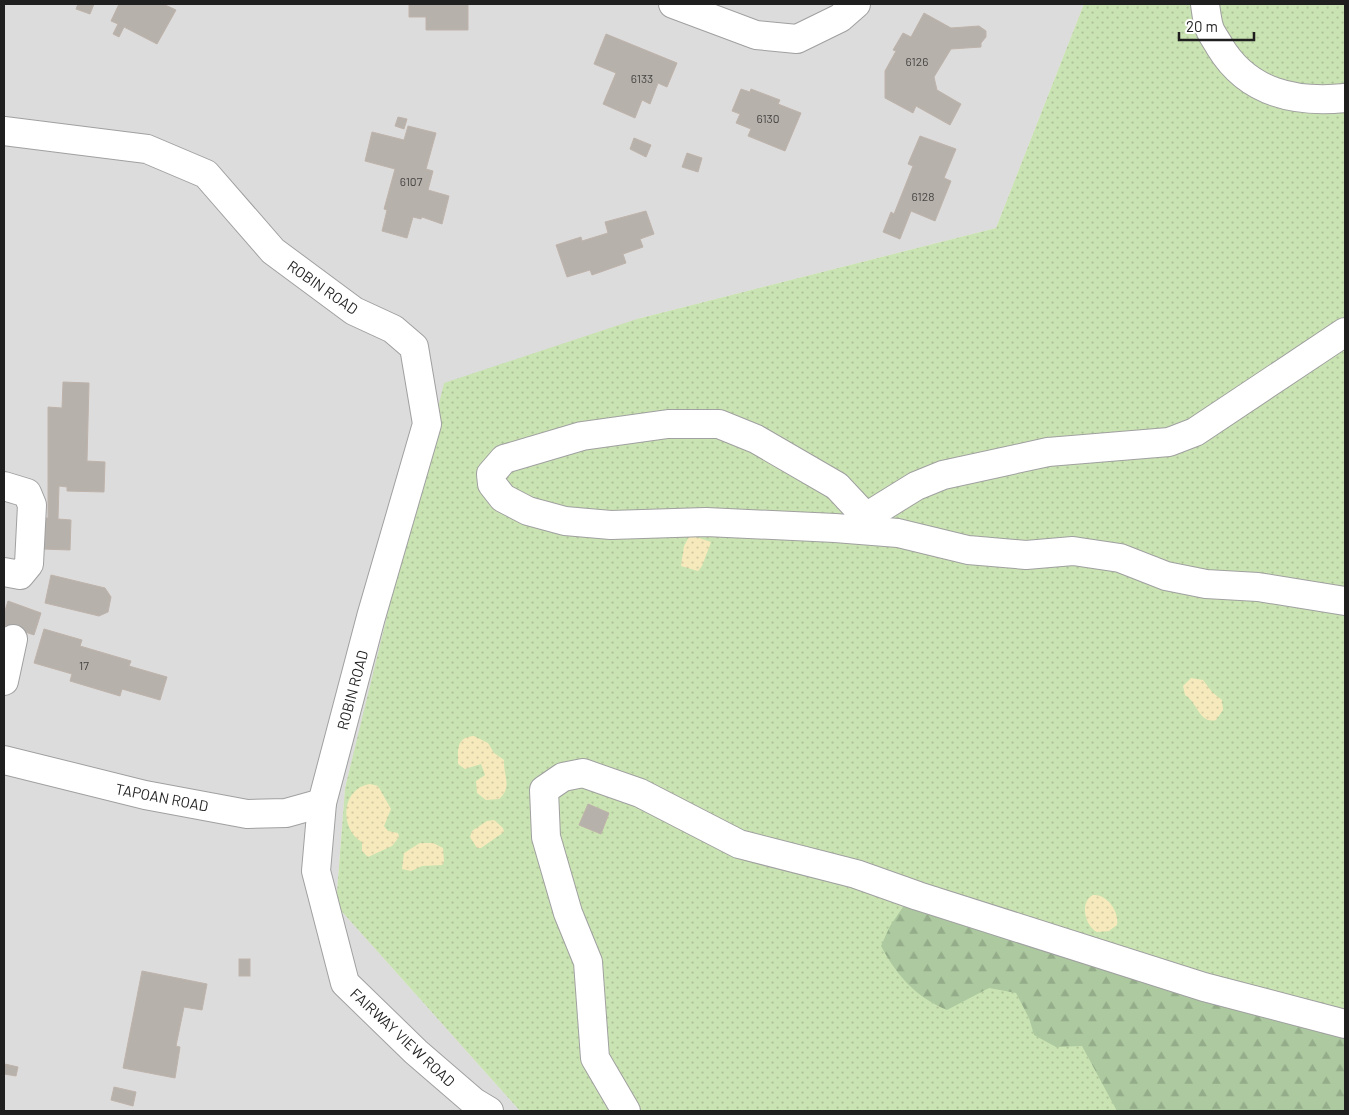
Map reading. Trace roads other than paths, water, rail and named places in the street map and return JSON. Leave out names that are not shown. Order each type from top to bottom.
[{"type":"street","points":[[673,4],[756,35],[797,38],[840,18],[856,4]]},
{"type":"street","points":[[1205,4],[1209,28],[1226,57],[1246,78],[1271,92],[1299,99],[1345,98]]},
{"type":"street","name":"ROBIN ROAD","points":[[4,131],[147,148],[206,174],[272,251],[354,311],[394,329],[414,347],[427,424],[371,618],[322,803]]},
{"type":"street","points":[[870,524],[916,486],[943,475],[1048,452],[1169,442],[1195,432],[1345,332]]},
{"type":"street","points":[[870,524],[837,486],[756,439],[719,424],[668,424],[582,436],[504,459],[491,474],[492,484],[503,498],[528,511],[565,521],[611,525],[706,522],[870,524],[898,533],[978,551],[1026,555],[1073,551],[1120,558],[1166,576],[1206,584],[1258,587],[1345,601]]},
{"type":"street","points":[[4,486],[27,493],[32,506],[29,564],[20,575],[4,572]]},
{"type":"street","points":[[4,682],[13,639]]},
{"type":"street","name":"TAPOAN ROAD","points":[[4,760],[145,795],[247,814],[286,813],[322,803]]},
{"type":"street","points":[[626,1111],[595,1058],[588,962],[568,913],[546,837],[544,790],[563,777],[583,773],[640,793],[739,844],[856,874],[1204,987],[1345,1024]]},
{"type":"street","name":"FAIRWAY VIEW ROAD","points":[[322,803],[316,871],[345,983],[416,1052],[474,1102],[489,1111]]}]
